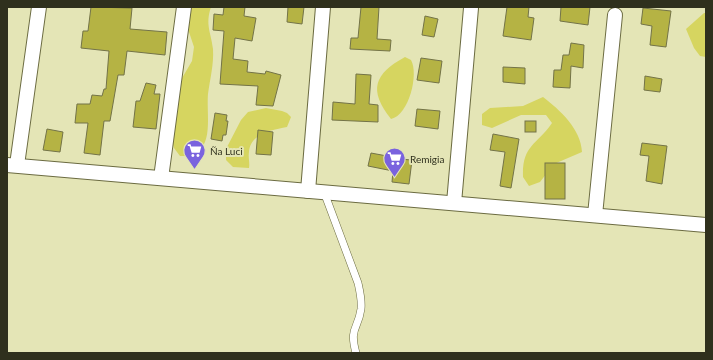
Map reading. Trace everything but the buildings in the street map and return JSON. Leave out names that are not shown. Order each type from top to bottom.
[{"type":"street","points":[[39,7],[12,165],[706,225]]},
{"type":"street","points":[[160,178],[184,7]]},
{"type":"street","points":[[308,191],[323,7]]},
{"type":"street","points":[[454,203],[471,8]]},
{"type":"street","points":[[595,215],[615,15]]},
{"type":"lane","points":[[324,192],[358,284],[361,298],[361,311],[352,339],[356,353]]},
{"type":"shaded area","points":[[192,7],[211,7],[208,24],[213,55],[208,94],[208,124],[205,143],[200,150],[192,155],[180,156],[174,148],[171,138],[171,97],[192,61],[194,47],[187,26]]},
{"type":"shaded area","points":[[704,13],[706,13],[706,57],[700,56],[694,48],[686,29]]},
{"type":"shaded area","points":[[405,57],[411,60],[413,66],[414,75],[411,93],[403,110],[391,119],[379,99],[377,91],[378,84],[381,76],[386,70]]},
{"type":"shaded area","points":[[543,97],[563,114],[574,128],[581,144],[582,152],[554,164],[540,182],[529,186],[523,177],[525,158],[531,147],[552,123],[546,115],[521,115],[492,128],[482,125],[482,114],[490,108],[523,106]]},
{"type":"shaded area","points":[[266,108],[287,113],[291,117],[287,127],[269,131],[253,140],[249,152],[249,168],[233,167],[226,160],[226,149],[241,120],[248,112]]},
{"type":"place","name":"Ña Luci","points":[[195,170]]},
{"type":"place","name":"Remigia","points":[[395,178]]}]
